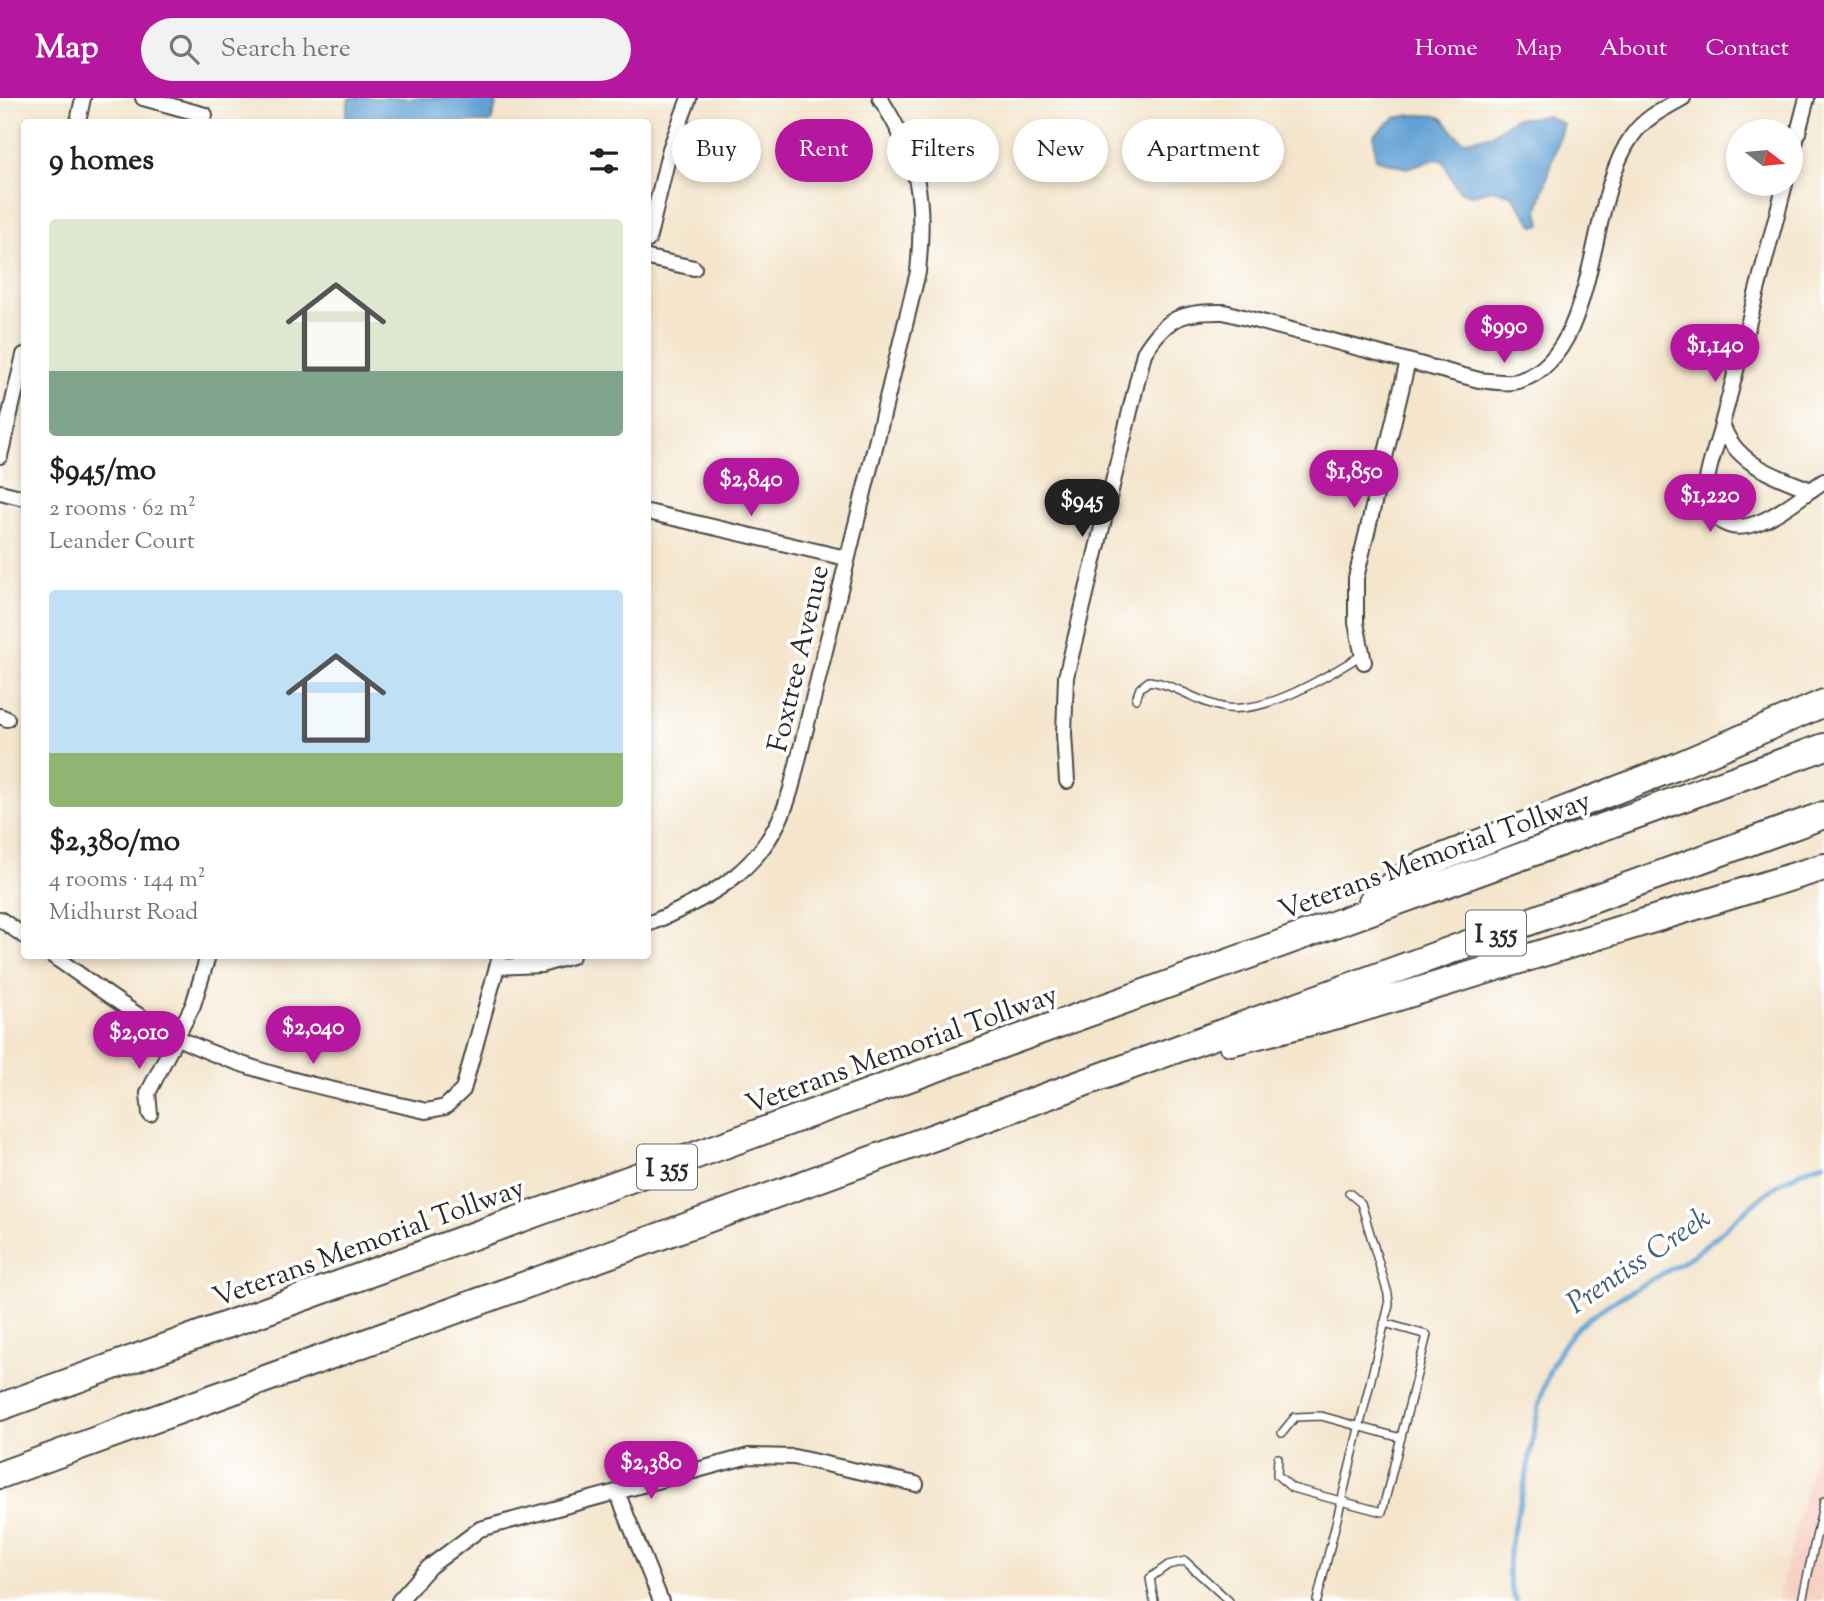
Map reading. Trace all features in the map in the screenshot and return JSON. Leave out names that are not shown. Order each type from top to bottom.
[{"type":"highway","points":[[1353,916],[1417,867],[1673,768],[1824,703]]},
{"type":"highway","name":"Veterans Memorial Tollway","points":[[0,1407],[1824,747]]},
{"type":"highway","name":"I 355","points":[[0,1475],[814,1183],[1167,1051],[1824,815]]},
{"type":"highway","points":[[1167,1051],[1255,1038],[1346,1013],[1824,867]]},
{"type":"street","points":[[79,119],[83,98]]},
{"type":"street","points":[[143,98],[205,115]]},
{"type":"street","points":[[651,228],[670,149],[689,98]]},
{"type":"street","name":"Foxtree Avenue","points":[[651,924],[694,904],[748,868],[777,828],[791,789],[918,272],[921,241],[918,174],[900,129],[880,98]]},
{"type":"street","points":[[1067,781],[1066,677],[1144,353],[1155,335],[1170,320],[1186,314],[1224,312],[1502,383],[1521,380],[1557,356],[1568,341],[1577,318],[1605,196],[1617,162],[1633,134],[1655,114],[1683,98]]},
{"type":"street","points":[[1802,119],[1807,98]]},
{"type":"street","points":[[1782,196],[1706,495],[1710,511],[1722,522],[1736,526],[1757,522],[1824,481]]},
{"type":"street","points":[[651,259],[694,268]]},
{"type":"street","points":[[1364,658],[1356,623],[1356,578],[1408,361]]},
{"type":"street","points":[[0,456],[21,368]]},
{"type":"street","points":[[1722,424],[1728,442],[1738,452],[1777,477],[1811,490]]},
{"type":"street","points":[[0,492],[21,497]]},
{"type":"street","points":[[651,513],[846,558]]},
{"type":"street","points":[[0,919],[21,934]]},
{"type":"street","points":[[58,959],[176,1037],[245,1065],[321,1087],[426,1111],[436,1110],[453,1102],[469,1074],[498,961],[541,965],[562,959]]},
{"type":"street","points":[[150,1114],[148,1093],[193,1005],[207,959]]},
{"type":"street","points":[[399,1601],[429,1567],[480,1530],[749,1457],[794,1457],[916,1484]]},
{"type":"street","points":[[617,1492],[661,1601]]},
{"type":"lane","points":[[1136,699],[1140,688],[1149,681],[1227,708],[1249,706],[1312,685],[1364,658]]},
{"type":"lane","points":[[1317,1601],[1384,1323],[1388,1294],[1361,1203],[1349,1193]]},
{"type":"lane","points":[[1278,1458],[1277,1475],[1292,1488],[1382,1512],[1427,1335],[1384,1323]]},
{"type":"lane","points":[[1282,1433],[1295,1417],[1321,1416],[1401,1438]]},
{"type":"lane","points":[[1802,1601],[1824,1501]]},
{"type":"lane","points":[[1154,1601],[1150,1578],[1168,1564],[1185,1561],[1229,1601]]},
{"type":"shaded area","points":[[1824,1420],[1824,1601],[1777,1601]]},
{"type":"water","points":[[349,98],[498,98],[492,119],[346,119]]},
{"type":"water","points":[[1411,115],[1440,117],[1463,141],[1491,135],[1513,119],[1547,116],[1563,124],[1538,209],[1541,225],[1534,226],[1511,194],[1490,189],[1472,195],[1465,194],[1455,185],[1444,161],[1436,159],[1406,168],[1376,159],[1374,135],[1395,118]]},
{"type":"waterway","name":"Prentiss Creek","points":[[1516,1601],[1508,1573],[1511,1542],[1540,1403],[1545,1384],[1561,1348],[1573,1332],[1596,1312],[1690,1257],[1786,1179],[1824,1163]]}]
